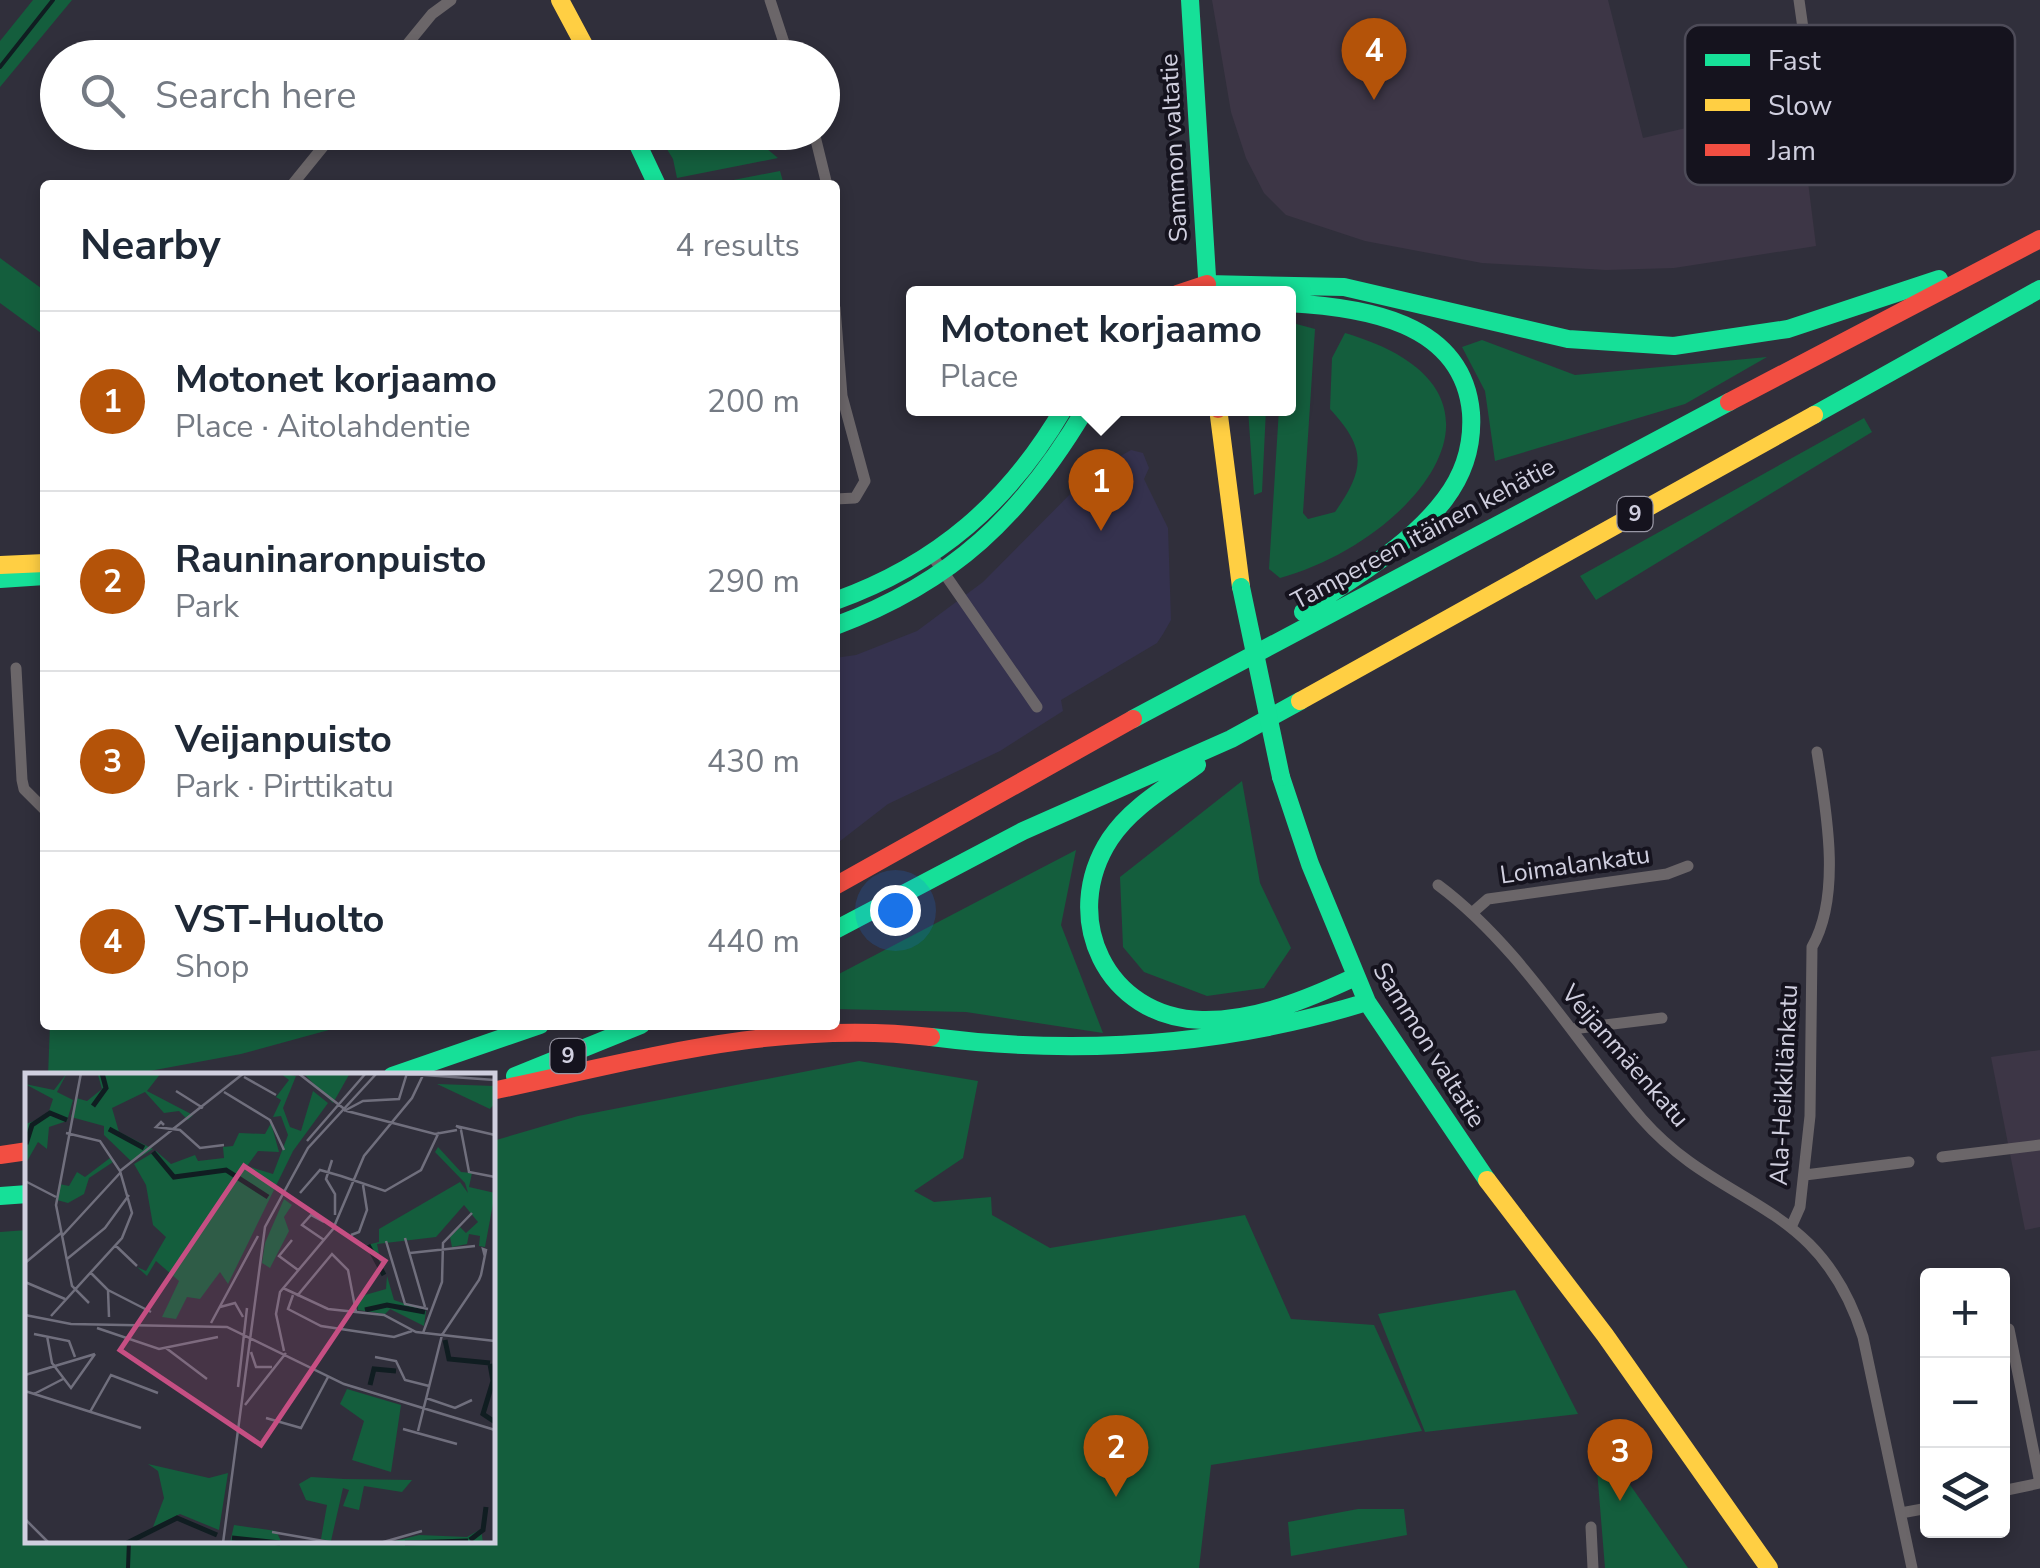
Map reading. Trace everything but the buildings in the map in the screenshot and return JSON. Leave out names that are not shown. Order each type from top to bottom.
[{"type":"main road","points":[[560,0],[582,40]]},
{"type":"main road","name":"Sammon valtatie","points":[[1190,0],[1208,286]]},
{"type":"main road","points":[[640,150],[655,180]]},
{"type":"main road","name":"Tampereen itäinen kehätie","points":[[840,883],[1249,654],[2040,239]]},
{"type":"main road","points":[[1296,288],[1348,287],[1556,337],[1626,346],[1702,345],[1742,341],[1824,322],[2009,255]]},
{"type":"main road","name":"9","points":[[840,927],[1023,831],[1230,739],[2040,289]]},
{"type":"main road","points":[[1249,654],[1428,518],[1456,482],[1472,442],[1463,380],[1430,336],[1388,316],[1296,304]]},
{"type":"main road","points":[[840,599],[892,580],[972,529],[1033,461],[1059,416]]},
{"type":"main road","points":[[840,624],[880,610],[944,575],[1021,507],[1081,416]]},
{"type":"main road","name":"Sammon valtatie","points":[[1219,416],[1241,587],[1281,776],[1355,977],[1476,1166],[1576,1295],[1769,1568]]},
{"type":"main road","points":[[0,565],[40,563]]},
{"type":"main road","points":[[0,579],[40,576]]},
{"type":"main road","points":[[1230,739],[1150,797],[1096,860],[1085,903],[1091,945],[1100,965],[1110,982],[1147,1008],[1199,1020],[1268,1010],[1355,977]]},
{"type":"main road","points":[[495,1090],[752,1038],[850,1030],[1018,1044],[1187,1045],[1291,1026],[1368,1002]]},
{"type":"main road","name":"9","points":[[401,1073],[525,1030]]},
{"type":"main road","name":"9","points":[[495,1082],[629,1030]]},
{"type":"main road","points":[[0,1155],[25,1152]]},
{"type":"main road","points":[[0,1196],[25,1194]]},
{"type":"street","points":[[411,40],[432,14],[451,0]]},
{"type":"street","points":[[770,0],[783,40]]},
{"type":"street","points":[[1799,0],[1803,25]]},
{"type":"street","points":[[296,180],[320,150]]},
{"type":"street","points":[[818,150],[826,180]]},
{"type":"street","points":[[840,371],[842,396],[865,481],[854,498],[840,499]]},
{"type":"street","points":[[933,557],[1037,706]]},
{"type":"street","points":[[16,668],[24,790],[40,805]]},
{"type":"street","name":"Ala-Heikkilänkatu","points":[[1792,1224],[1805,1176],[1812,947],[1821,925],[1830,839],[1817,752]]},
{"type":"street","name":"Loimalankatu","points":[[1472,912],[1488,899],[1668,874],[1688,866]]},
{"type":"street","name":"Veijanmäenkatu","points":[[1438,885],[1472,912],[1572,1028],[1643,1120],[1670,1144],[1792,1224],[1832,1270],[1858,1319],[1912,1568]]},
{"type":"street","points":[[1572,1028],[1662,1018]]},
{"type":"street","points":[[1942,1157],[2040,1145]]},
{"type":"street","points":[[1805,1176],[1909,1162]]},
{"type":"street","points":[[2010,1329],[2040,1483],[2010,1490]]},
{"type":"street","points":[[1901,1514],[1920,1510]]},
{"type":"street","points":[[1591,1527],[1594,1568]]},
{"type":"shaded area","points":[[1212,0],[1608,0],[1643,138],[1685,128],[1685,185],[1808,185],[1816,246],[1674,268],[1606,270],[1482,263],[1365,241],[1286,215],[1264,193],[1246,158],[1231,112]]},
{"type":"shaded area","points":[[1131,450],[1143,453],[1149,468],[1144,479],[1168,528],[1171,620],[1157,643],[1061,700],[1063,711],[1000,751],[888,804],[840,841],[840,657],[856,655],[917,631],[983,582],[1091,473]]},
{"type":"shaded area","points":[[2040,1050],[2040,1227],[2025,1230],[1991,1057]]},
{"type":"green space","points":[[33,0],[72,0],[0,87],[0,41]]},
{"type":"green space","points":[[667,150],[768,150],[778,158],[677,178]]},
{"type":"green space","points":[[780,171],[783,180],[734,180]]},
{"type":"green space","points":[[0,258],[40,287],[40,332],[0,303]]},
{"type":"green space","points":[[1296,324],[1315,329],[1303,513],[1308,519],[1335,512],[1356,471],[1358,459],[1351,436],[1330,409],[1332,358],[1345,333],[1405,359],[1437,391],[1446,427],[1436,464],[1410,501],[1372,533],[1328,560],[1280,578],[1269,569],[1279,416],[1296,416]]},
{"type":"green space","points":[[1482,340],[1575,375],[1767,357],[1685,404],[1495,461],[1485,391],[1462,347]]},
{"type":"green space","points":[[1248,416],[1266,416],[1262,492],[1254,495]]},
{"type":"green space","points":[[1864,418],[1872,432],[1596,600],[1580,576]]},
{"type":"green space","points":[[1242,781],[1260,883],[1291,948],[1264,988],[1207,996],[1144,972],[1123,947],[1120,877]]},
{"type":"green space","points":[[1076,850],[1061,925],[1103,1033],[966,1012],[840,1009],[840,973]]},
{"type":"green space","points":[[50,1030],[329,1030],[241,1054],[139,1073],[48,1073]]},
{"type":"green space","points":[[859,1061],[978,1081],[963,1158],[914,1191],[934,1202],[991,1197],[992,1215],[1050,1248],[1245,1215],[1291,1319],[1374,1325],[1422,1431],[1211,1465],[1199,1568],[0,1568],[0,1232],[25,1230],[25,1543],[495,1543],[495,1140],[578,1116]]},
{"type":"green space","points":[[1515,1290],[1578,1414],[1425,1432],[1378,1314]]},
{"type":"green space","points":[[1594,1433],[1688,1568],[1605,1568]]},
{"type":"green space","points":[[1358,1509],[1404,1509],[1407,1535],[1291,1556],[1288,1522]]},
{"type":"waterway","points":[[0,67],[53,0]]},
{"type":"waterway","points":[[128,1568],[129,1543]]},
{"type":"traffic: fast","points":[[1190,0],[1208,286]]},
{"type":"traffic: fast","points":[[640,150],[655,180]]},
{"type":"traffic: fast","points":[[1207,284],[1344,287],[1568,339],[1674,346],[1788,329],[1939,279]]},
{"type":"traffic: fast","points":[[1814,415],[2040,289]]},
{"type":"traffic: fast","points":[[1296,304],[1376,315],[1429,339],[1449,358],[1464,382],[1471,413],[1462,469],[1431,516],[1379,561],[1303,612]]},
{"type":"traffic: fast","points":[[1133,719],[1729,402]]},
{"type":"traffic: fast","points":[[840,599],[906,568],[968,526],[1020,473],[1059,416]]},
{"type":"traffic: fast","points":[[840,624],[915,589],[981,541],[1036,481],[1081,416]]},
{"type":"traffic: fast","points":[[0,579],[40,576]]},
{"type":"traffic: fast","points":[[1241,587],[1281,777]]},
{"type":"traffic: fast","points":[[840,927],[1023,831],[1231,739],[1300,701]]},
{"type":"traffic: fast","points":[[1197,765],[1128,817],[1110,839],[1095,869],[1089,900],[1091,930],[1101,958],[1117,982],[1140,1002],[1168,1015],[1202,1020],[1261,1013],[1355,977]]},
{"type":"traffic: fast","points":[[1281,777],[1310,864],[1367,1002],[1487,1180]]},
{"type":"traffic: fast","points":[[931,1037],[1041,1046],[1151,1043],[1259,1029],[1367,1002]]},
{"type":"traffic: fast","points":[[401,1073],[525,1030]]},
{"type":"traffic: fast","points":[[515,1076],[629,1030]]},
{"type":"traffic: fast","points":[[0,1196],[25,1194]]},
{"type":"traffic: slow","points":[[560,0],[581,40]]},
{"type":"traffic: slow","points":[[1300,701],[1814,415]]},
{"type":"traffic: slow","points":[[1219,416],[1241,587]]},
{"type":"traffic: slow","points":[[0,565],[40,563]]},
{"type":"traffic: slow","points":[[1487,1180],[1605,1335],[1769,1568]]},
{"type":"traffic: jam","points":[[1729,402],[2040,239]]},
{"type":"traffic: jam","points":[[1201,286],[1207,284]]},
{"type":"traffic: jam","points":[[840,883],[1133,719]]},
{"type":"traffic: jam","points":[[495,1090],[764,1038],[819,1033],[931,1037]]},
{"type":"traffic: jam","points":[[0,1155],[25,1151]]},
{"type":"place","name":"VST-Huolto","points":[[1374,100]]},
{"type":"place","name":"Motonet korjaamo","points":[[1101,531]]},
{"type":"place","name":"Rauninaronpuisto","points":[[1116,1497]]},
{"type":"place","name":"Veijanpuisto","points":[[1620,1501]]}]
